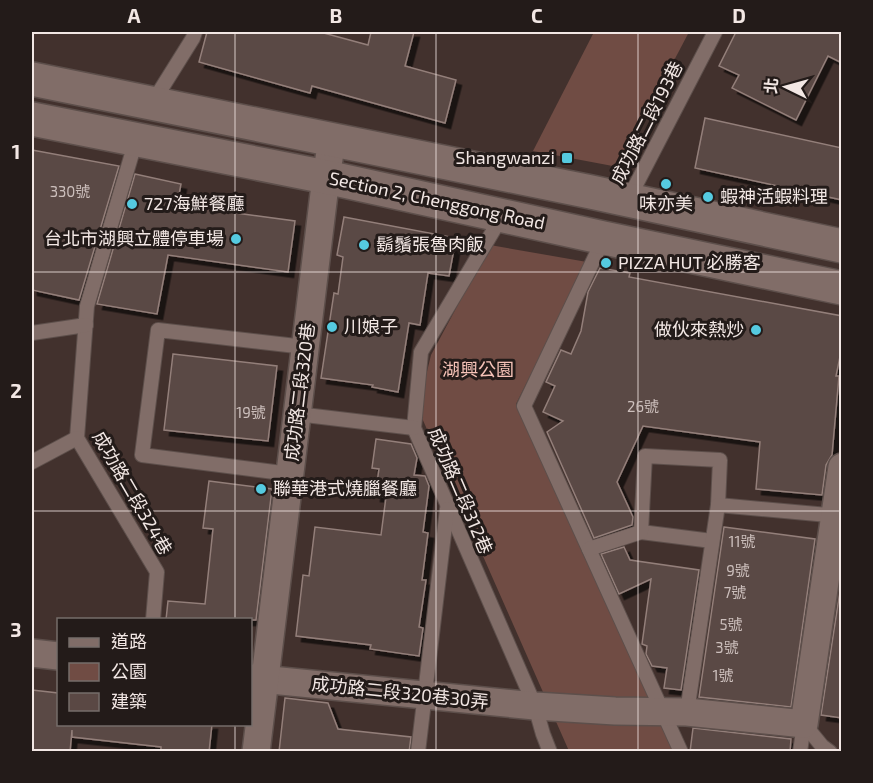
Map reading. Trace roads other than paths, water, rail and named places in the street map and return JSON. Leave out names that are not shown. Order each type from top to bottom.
[{"type":"main road","name":"Section 2, Chenggong Road","points":[[32,79],[628,200],[842,246]]},
{"type":"main road","name":"Section 2, Chenggong Road","points":[[32,119],[326,177],[842,288]]},
{"type":"street","name":"成功路二段320巷","points":[[256,752],[258,679],[290,474],[332,140]]},
{"type":"street","points":[[675,711],[804,724],[838,516],[842,467]]},
{"type":"street","points":[[32,653],[57,656]]},
{"type":"street","name":"成功路二段320巷30弄","points":[[258,679],[534,706],[623,711],[675,711]]},
{"type":"lane","points":[[152,104],[195,32]]},
{"type":"lane","name":"成功路二段193巷","points":[[628,200],[715,32]]},
{"type":"lane","name":"成功路二段324巷","points":[[136,140],[87,306],[77,438],[157,572],[153,618]]},
{"type":"lane","name":"成功路二段312巷","points":[[502,216],[421,352],[414,428],[534,706],[550,752]]},
{"type":"lane","points":[[603,238],[524,406],[589,549],[675,711],[681,752]]},
{"type":"lane","points":[[32,333],[86,325]]},
{"type":"lane","points":[[290,474],[142,455],[158,330],[305,347]]},
{"type":"lane","points":[[297,414],[414,428]]},
{"type":"lane","points":[[32,462],[77,438]]},
{"type":"lane","points":[[641,532],[645,456],[720,460],[718,505],[712,541],[675,711]]},
{"type":"lane","points":[[718,505],[838,516]]},
{"type":"lane","points":[[418,752],[447,507]]},
{"type":"lane","points":[[589,549],[641,532],[712,541]]},
{"type":"lane","points":[[800,752],[804,724]]},
{"type":"lane","points":[[804,724],[830,752]]},
{"type":"lane","points":[[541,752],[543,734]]},
{"type":"place","name":"Shangwanzi","points":[[567,158]]},
{"type":"place","name":"味亦美","points":[[666,184]]},
{"type":"place","name":"蝦神活蝦料理","points":[[708,197]]},
{"type":"place","name":"727海鮮餐廳","points":[[132,204]]},
{"type":"place","name":"台北市湖興立體停車場","points":[[236,239]]},
{"type":"place","name":"鬍鬚張魯肉飯","points":[[364,245]]},
{"type":"place","name":"PIZZA HUT 必勝客","points":[[606,263]]},
{"type":"place","name":"川娘子","points":[[332,327]]},
{"type":"place","name":"做伙來熱炒","points":[[756,330]]},
{"type":"place","name":"聯華港式燒臘餐廳","points":[[261,489]]},
{"type":"park label","name":"湖興公園","points":[[478,370]]}]
